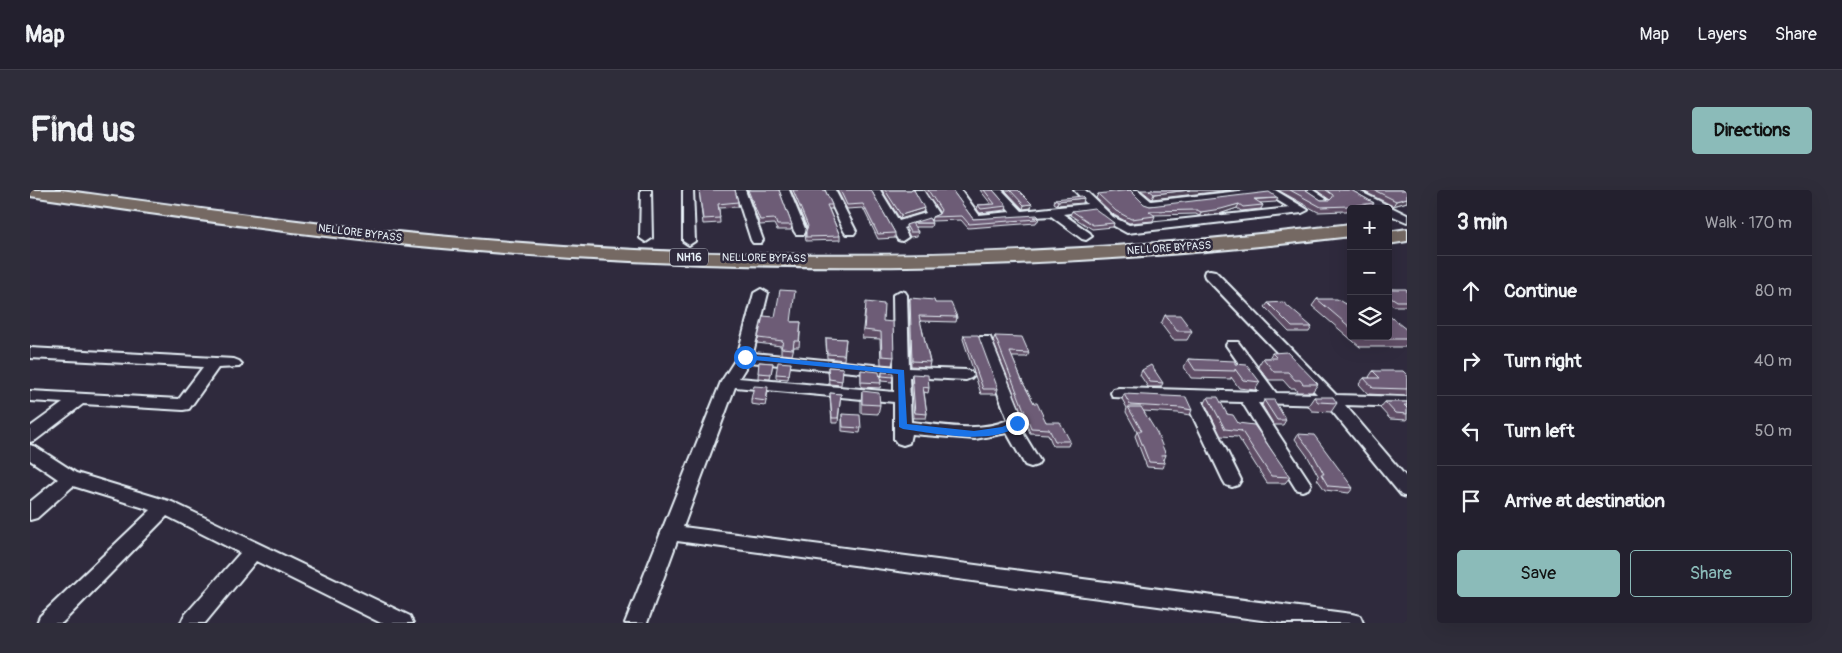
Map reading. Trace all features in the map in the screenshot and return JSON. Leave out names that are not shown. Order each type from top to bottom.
[{"type":"highway","name":"NELLORE BYPASS","points":[[30,191],[334,231],[440,242],[526,249],[741,258],[965,259],[1228,244],[1347,230]]},
{"type":"highway","name":"NELLORE BYPASS","points":[[30,201],[356,244],[432,252],[520,259],[660,266],[825,270],[973,268],[1214,256],[1347,242]]},
{"type":"highway","points":[[1392,224],[1407,221]]},
{"type":"highway","points":[[1392,237],[1407,235]]},
{"type":"street","points":[[646,190],[646,238]]},
{"type":"street","points":[[688,190],[689,241]]},
{"type":"street","points":[[740,190],[757,240]]},
{"type":"street","points":[[784,190],[800,231]]},
{"type":"street","points":[[830,190],[850,231]]},
{"type":"street","points":[[875,190],[902,237]]},
{"type":"street","points":[[896,226],[933,215],[918,190]]},
{"type":"street","points":[[955,190],[976,219],[1096,206]]},
{"type":"street","points":[[996,190],[1019,215]]},
{"type":"street","points":[[1079,190],[1109,219],[1127,229],[1302,210],[1267,190],[1148,205],[1132,190]]},
{"type":"street","points":[[1305,190],[1323,200]]},
{"type":"street","points":[[1349,190],[1378,205]]},
{"type":"street","points":[[1053,212],[1086,236]]},
{"type":"street","points":[[1392,213],[1407,221]]},
{"type":"street","points":[[1210,274],[1330,398],[1407,490]]},
{"type":"street","points":[[636,623],[729,382],[745,357],[761,293]]},
{"type":"street","points":[[900,295],[903,433],[974,434],[1003,430],[1017,423],[985,340]]},
{"type":"street","points":[[1233,345],[1271,397]]},
{"type":"street","points":[[31,354],[234,364]]},
{"type":"street","points":[[745,357],[902,372],[966,375]]},
{"type":"street","points":[[30,396],[182,405],[214,363]]},
{"type":"street","points":[[729,382],[902,398]]},
{"type":"street","points":[[1119,393],[1330,398],[1405,404]]},
{"type":"street","points":[[1191,395],[1232,480]]},
{"type":"street","points":[[1246,396],[1302,484]]},
{"type":"street","points":[[30,436],[79,399]]},
{"type":"street","points":[[1011,426],[1031,461]]},
{"type":"street","points":[[30,451],[70,478],[165,507],[402,623]]},
{"type":"street","points":[[30,513],[70,478]]},
{"type":"street","points":[[48,623],[165,507]]},
{"type":"street","points":[[672,533],[1352,623]]},
{"type":"street","points":[[192,623],[253,551]]},
{"type":"building","points":[[699,190],[735,190],[738,202],[718,204],[720,218],[703,219]]},
{"type":"building","points":[[748,190],[779,190],[792,225],[777,225],[775,219],[760,220]]},
{"type":"building","points":[[793,190],[825,190],[832,205],[827,205],[840,236],[806,237],[808,226]]},
{"type":"building","points":[[840,190],[871,190],[895,233],[878,234],[863,204],[847,205]]},
{"type":"building","points":[[885,190],[914,190],[924,208],[901,215]]},
{"type":"building","points":[[928,190],[952,190],[973,219],[1037,215],[1039,217],[1034,217],[1037,219],[969,224],[962,216],[932,217],[939,214],[941,210]]},
{"type":"building","points":[[984,190],[993,190],[1007,206],[981,209],[978,205],[995,204]]},
{"type":"building","points":[[1010,190],[1018,190],[1032,204],[1024,205]]},
{"type":"building","points":[[1130,190],[1144,204],[1150,206],[1269,192],[1278,198],[1254,199],[1263,205],[1243,207],[1239,204],[1201,212],[1197,210],[1149,211],[1155,216],[1131,219],[1116,211],[1098,194]]},
{"type":"building","points":[[1149,190],[1190,190],[1154,194]]},
{"type":"building","points":[[1290,190],[1306,190],[1321,200],[1330,200],[1333,195],[1326,190],[1351,190],[1374,203],[1347,206],[1321,207]]},
{"type":"building","points":[[1374,190],[1407,190],[1407,198],[1396,201]]},
{"type":"building","points":[[1082,196],[1084,198],[1058,201],[1055,199]]},
{"type":"building","points":[[1094,208],[1114,223],[1093,225],[1072,211]]},
{"type":"building","points":[[929,218],[932,223],[913,223]]},
{"type":"building","points":[[912,223],[918,232],[910,232],[906,225]]},
{"type":"building","points":[[1392,289],[1406,289],[1407,301],[1397,301],[1392,298]]},
{"type":"building","points":[[780,290],[795,291],[791,322],[801,322],[799,341],[794,341],[793,349],[781,348],[783,341],[758,338],[763,316],[775,317]]},
{"type":"building","points":[[910,298],[934,300],[935,303],[951,303],[957,317],[919,316],[930,362],[912,361]]},
{"type":"building","points":[[1317,299],[1337,299],[1347,304],[1347,325]]},
{"type":"building","points":[[866,302],[884,304],[883,321],[893,322],[894,357],[882,356],[881,332],[864,330]]},
{"type":"building","points":[[1283,302],[1312,327],[1292,327],[1268,303]]},
{"type":"building","points":[[1165,315],[1180,315],[1192,331],[1177,331]]},
{"type":"building","points":[[1392,318],[1407,330],[1407,339],[1392,339]]},
{"type":"building","points":[[964,335],[978,335],[998,389],[983,389]]},
{"type":"building","points":[[995,336],[1022,337],[1029,353],[1010,352],[1023,383],[1034,403],[1037,403],[1046,422],[1060,422],[1070,441],[1055,441],[1049,429],[1031,428]]},
{"type":"building","points":[[826,338],[846,339],[844,355],[827,354]]},
{"type":"building","points":[[1287,352],[1318,384],[1303,384],[1300,380],[1295,380],[1288,372],[1274,372],[1263,358],[1277,358],[1272,353]]},
{"type":"building","points":[[1188,359],[1235,361],[1235,364],[1247,365],[1260,382],[1243,380],[1235,369],[1235,371],[1195,370]]},
{"type":"building","points":[[759,362],[773,363],[771,374],[758,373]]},
{"type":"building","points":[[778,362],[791,363],[789,375],[776,374]]},
{"type":"building","points":[[1151,365],[1163,383],[1150,382],[1142,370]]},
{"type":"building","points":[[828,367],[843,368],[842,381],[829,379]]},
{"type":"building","points":[[861,370],[879,372],[881,383],[861,382]]},
{"type":"building","points":[[1373,371],[1403,371],[1407,375],[1407,389],[1373,388],[1364,378],[1380,378]]},
{"type":"building","points":[[882,372],[893,373],[893,377],[882,376]]},
{"type":"building","points":[[912,374],[928,375],[929,388],[923,387],[927,414],[915,413]]},
{"type":"building","points":[[754,386],[768,387],[766,401],[751,399]]},
{"type":"building","points":[[862,391],[879,393],[880,405],[862,404]]},
{"type":"building","points":[[830,393],[841,394],[838,418],[832,418]]},
{"type":"building","points":[[1124,394],[1186,397],[1192,410],[1130,405]]},
{"type":"building","points":[[1208,397],[1218,397],[1227,414],[1233,415],[1238,423],[1254,425],[1290,477],[1271,476],[1242,431],[1225,429]]},
{"type":"building","points":[[1314,397],[1333,397],[1337,403],[1318,402]]},
{"type":"building","points":[[1264,400],[1274,400],[1286,420],[1277,420]]},
{"type":"building","points":[[1385,402],[1407,402],[1407,405],[1404,405],[1407,408],[1407,414],[1395,413]]},
{"type":"building","points":[[1128,407],[1141,407],[1157,433],[1166,455],[1161,455],[1165,463],[1149,462],[1137,431],[1142,431]]},
{"type":"building","points":[[842,414],[860,415],[861,428],[843,427]]},
{"type":"building","points":[[1298,434],[1314,435],[1353,488],[1328,486],[1312,452]]},
{"type":"route","points":[[745,357],[902,372],[903,427],[950,430],[974,434],[1003,430],[1017,423]]}]
